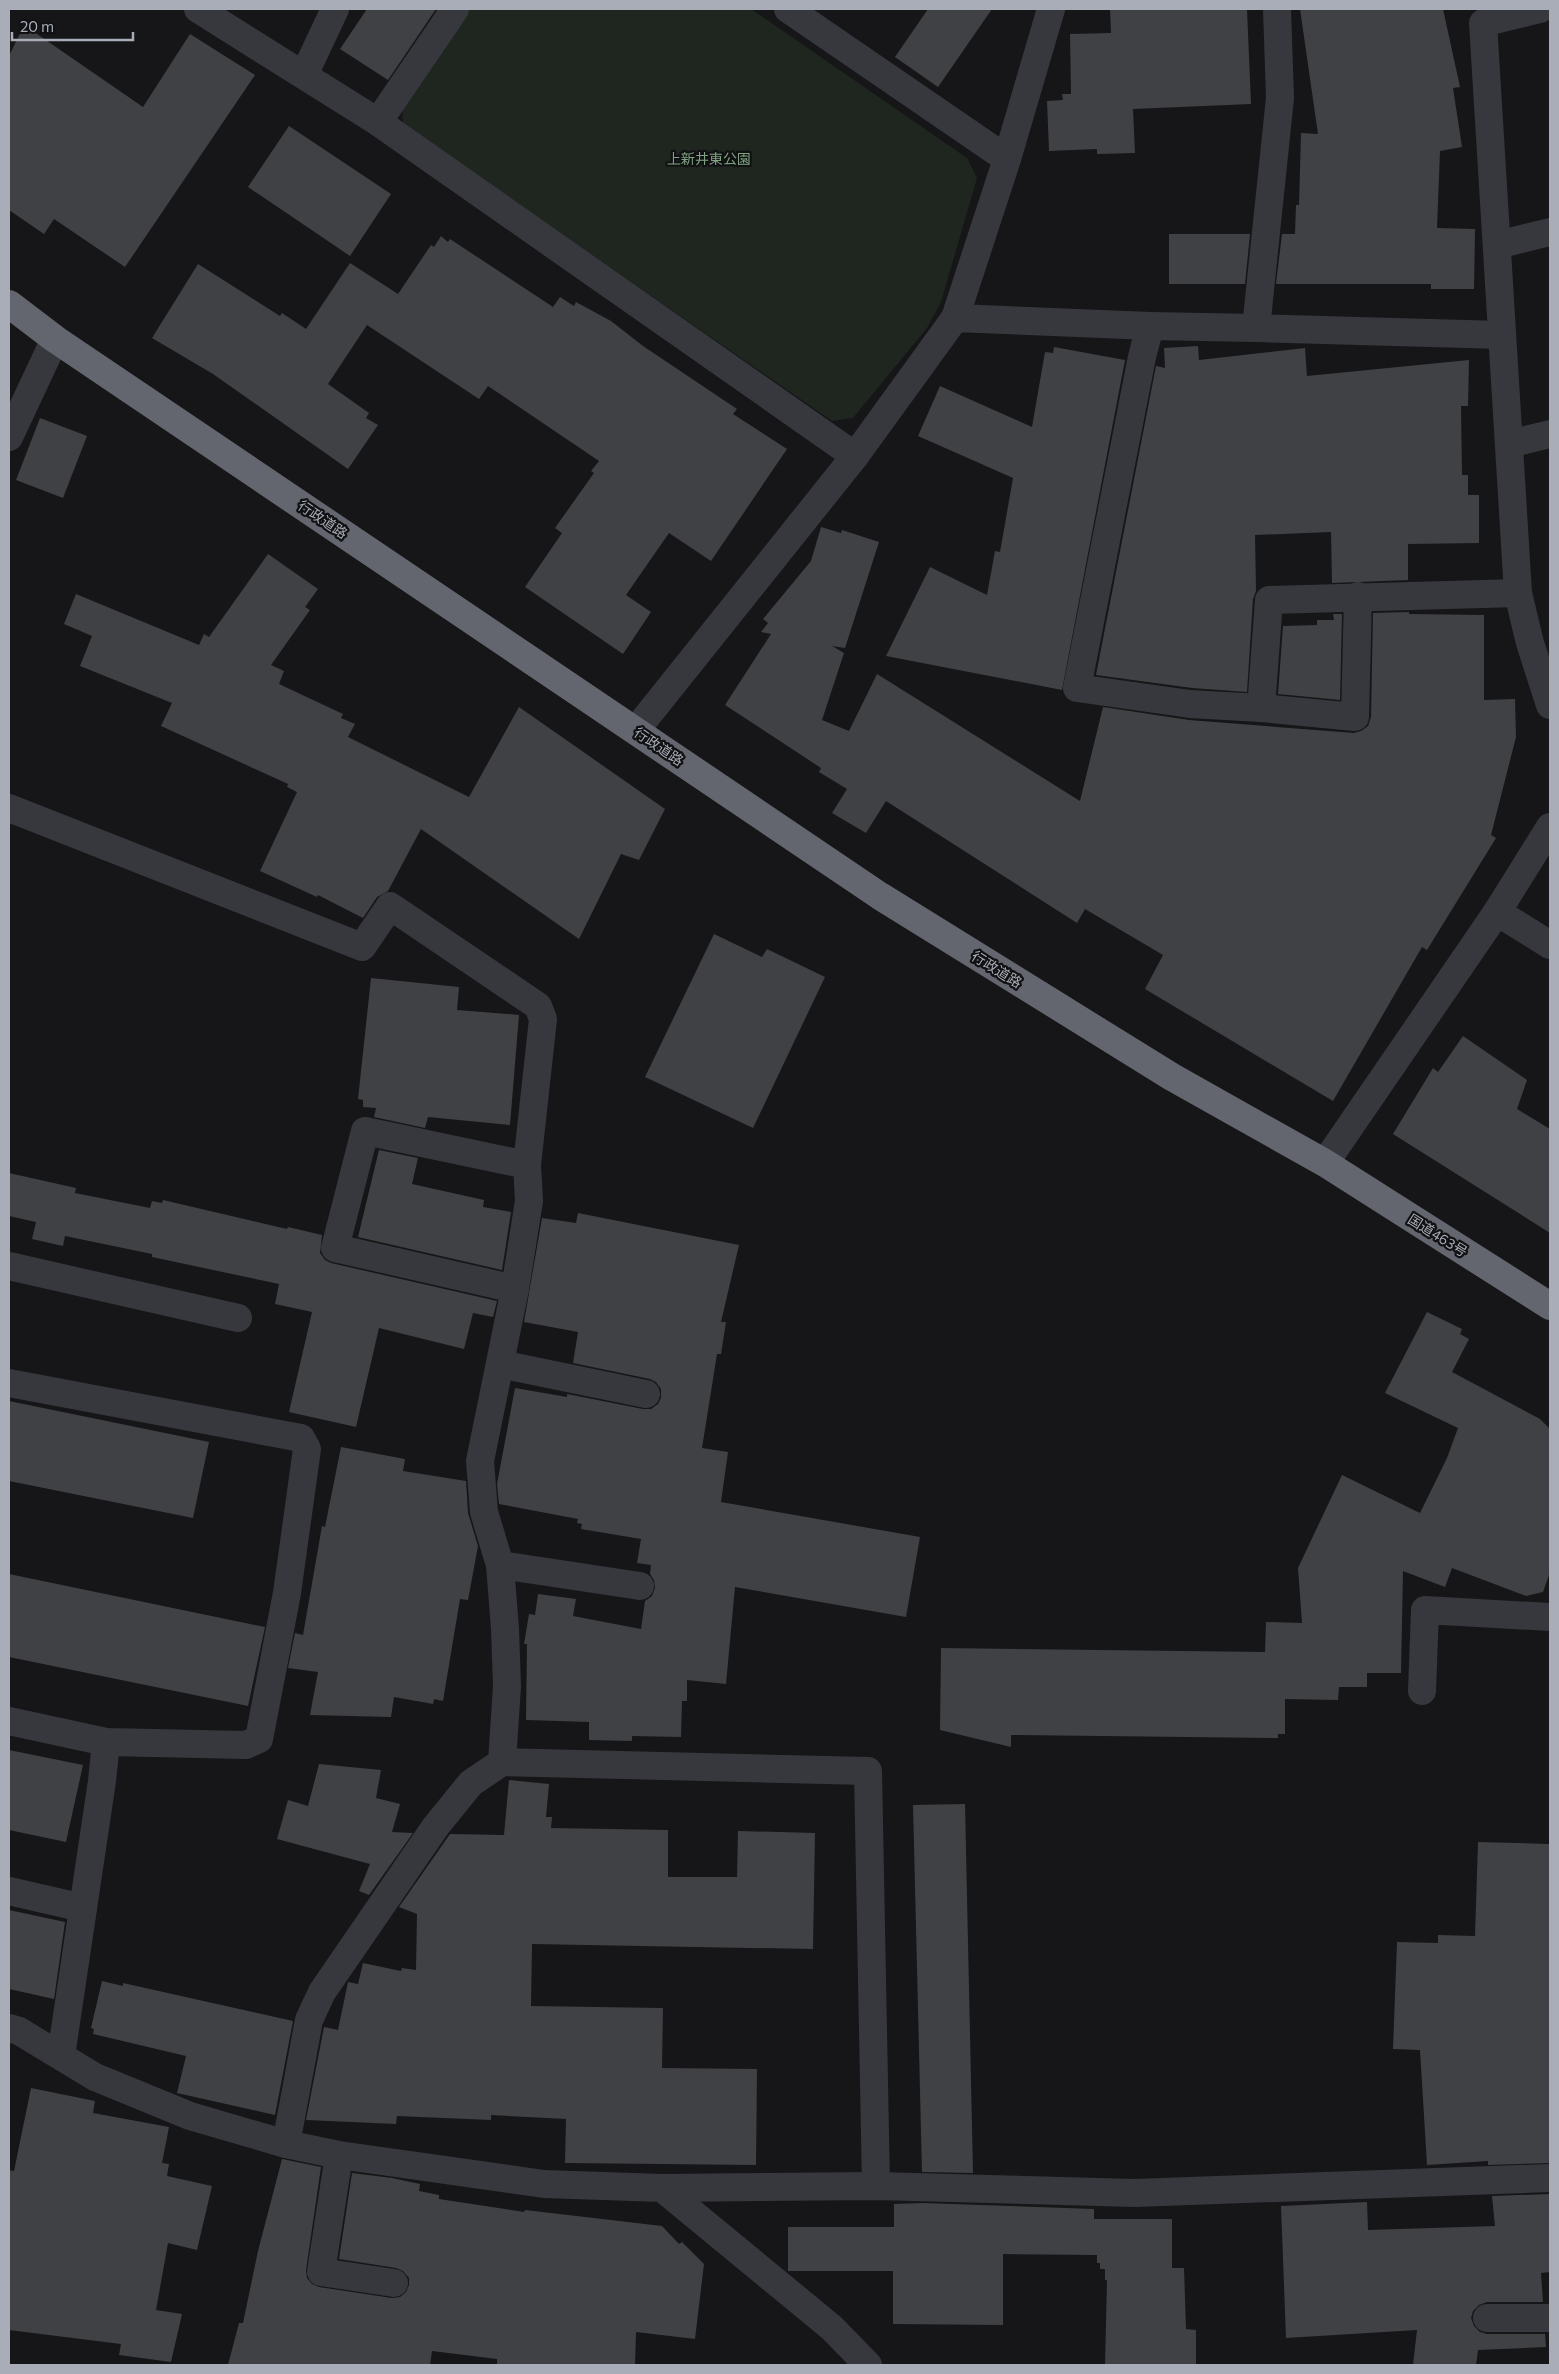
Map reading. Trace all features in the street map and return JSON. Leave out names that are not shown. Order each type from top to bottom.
[{"type":"highway","name":"行政道路","points":[[9,304],[55,338],[880,896],[1172,1077],[1325,1164]]},
{"type":"highway","name":"国道463号","points":[[1325,1164],[1550,1306]]},
{"type":"street","points":[[198,9],[378,122],[855,456]]},
{"type":"street","points":[[304,75],[336,9]]},
{"type":"street","points":[[378,122],[455,9]]},
{"type":"street","points":[[788,9],[1007,159]]},
{"type":"street","points":[[636,730],[855,456],[955,318],[1007,159],[1051,9]]},
{"type":"street","points":[[1256,328],[1280,98],[1277,9]]},
{"type":"street","points":[[1540,9],[1481,16],[1518,593],[1540,640],[1550,705]]},
{"type":"street","points":[[1497,245],[1550,232]]},
{"type":"street","points":[[955,318],[1150,326],[1502,335]]},
{"type":"street","points":[[1150,326],[1142,357],[1077,688],[1190,704],[1262,708],[1355,717],[1358,596]]},
{"type":"street","points":[[9,437],[55,338]]},
{"type":"street","points":[[1509,444],[1550,434]]},
{"type":"street","points":[[1262,708],[1269,600],[1518,593]]},
{"type":"street","points":[[9,808],[362,947],[390,906],[538,1006],[543,1019],[527,1165],[529,1201],[515,1289],[480,1461],[484,1512],[500,1565],[507,1686],[502,1762]]},
{"type":"street","points":[[1325,1164],[1497,912],[1550,827]]},
{"type":"street","points":[[1497,912],[1550,945]]},
{"type":"street","points":[[515,1289],[336,1248],[365,1131],[527,1165]]},
{"type":"street","points":[[9,1266],[238,1318]]},
{"type":"street","points":[[500,1364],[646,1394]]},
{"type":"street","points":[[9,1383],[301,1438],[307,1449],[287,1593],[259,1739],[246,1745],[106,1742],[9,1721]]},
{"type":"street","points":[[500,1565],[640,1586]]},
{"type":"street","points":[[1422,1691],[1425,1610],[1550,1618]]},
{"type":"street","points":[[61,2056],[106,1742]]},
{"type":"street","points":[[286,2144],[309,2020],[322,1992],[436,1826],[471,1783],[502,1762],[868,1771],[876,2186]]},
{"type":"street","points":[[9,1891],[83,1908]]},
{"type":"street","points":[[9,2028],[19,2031],[95,2076],[190,2116],[286,2144],[339,2155],[544,2184],[662,2188],[876,2186],[1135,2193],[1550,2178]]},
{"type":"street","points":[[339,2155],[321,2272],[394,2283]]},
{"type":"street","points":[[662,2188],[832,2328],[868,2365]]},
{"type":"street","points":[[1487,2318],[1550,2318]]},
{"type":"green space","name":"上新井東公園","points":[[468,9],[751,9],[967,158],[977,178],[941,302],[927,328],[853,418],[832,421],[403,124],[402,105]]},
{"type":"building","points":[[367,9],[436,9],[388,80],[340,49]]},
{"type":"building","points":[[928,9],[992,9],[938,87],[895,57]]},
{"type":"building","points":[[1110,9],[1247,9],[1251,104],[1133,109],[1135,153],[1097,154],[1097,149],[1049,151],[1047,101],[1063,100],[1062,94],[1071,94],[1070,34],[1111,33]]},
{"type":"building","points":[[1300,9],[1443,9],[1460,87],[1453,88],[1462,147],[1440,151],[1437,228],[1475,229],[1474,289],[1431,289],[1431,284],[1276,284],[1282,234],[1295,234],[1296,205],[1299,205],[1301,133],[1318,134]]},
{"type":"building","points":[[24,25],[143,107],[190,34],[255,75],[125,267],[54,219],[44,234],[9,210],[9,56]]},
{"type":"building","points":[[289,126],[391,194],[350,256],[248,187]]},
{"type":"building","points":[[1169,234],[1250,234],[1245,284],[1169,284]]},
{"type":"building","points":[[441,236],[448,242],[450,239],[553,307],[560,297],[574,306],[576,302],[611,321],[643,346],[737,409],[733,414],[787,449],[711,561],[669,533],[626,595],[651,612],[623,654],[525,587],[562,533],[555,528],[594,473],[591,471],[599,461],[488,386],[479,399],[367,325],[328,384],[369,413],[366,418],[378,425],[348,469],[213,374],[152,338],[198,264],[280,316],[282,313],[306,329],[350,263],[398,294],[431,245],[434,247]]},
{"type":"building","points":[[1198,346],[1199,360],[1305,348],[1307,376],[1469,360],[1468,406],[1461,406],[1462,475],[1468,475],[1468,495],[1479,495],[1479,543],[1408,544],[1408,580],[1332,583],[1331,532],[1255,535],[1256,591],[1253,599],[1247,692],[1192,688],[1096,675],[1156,366],[1165,368],[1164,348]]},
{"type":"building","points":[[1054,347],[1125,360],[1062,690],[886,656],[930,567],[987,595],[995,551],[1000,552],[1013,478],[918,436],[940,386],[1032,427],[1045,352],[1053,353]]},
{"type":"building","points":[[40,418],[87,436],[63,498],[16,480]]},
{"type":"building","points":[[821,527],[841,533],[842,530],[879,542],[845,648],[832,646],[844,653],[822,720],[849,731],[877,674],[1080,801],[1103,707],[1189,720],[1354,733],[1368,726],[1371,717],[1373,613],[1409,612],[1409,614],[1484,615],[1484,700],[1515,699],[1516,737],[1491,835],[1496,838],[1427,950],[1422,947],[1333,1101],[1145,989],[1163,955],[1085,909],[1077,923],[886,801],[866,833],[832,813],[847,789],[819,772],[821,768],[725,705],[771,634],[761,632],[768,623],[763,619],[811,561]]},
{"type":"building","points":[[268,554],[318,589],[305,607],[310,610],[271,665],[284,671],[279,684],[343,714],[341,718],[355,724],[348,737],[469,797],[519,707],[665,809],[639,860],[621,854],[579,939],[421,829],[388,891],[377,897],[363,918],[318,895],[317,897],[260,871],[297,792],[287,787],[288,784],[161,726],[172,703],[80,666],[92,636],[64,624],[76,594],[199,645],[204,634],[209,637]]},
{"type":"building","points":[[1333,614],[1342,614],[1340,700],[1278,694],[1283,626],[1317,625],[1317,620],[1334,620]]},
{"type":"building","points":[[714,934],[762,957],[767,949],[825,977],[753,1128],[645,1077]]},
{"type":"building","points":[[371,978],[459,987],[457,1010],[519,1015],[510,1125],[428,1117],[425,1128],[374,1117],[376,1108],[363,1107],[363,1100],[358,1099]]},
{"type":"building","points":[[1463,1036],[1527,1080],[1517,1109],[1550,1129],[1550,1233],[1393,1134],[1433,1068],[1438,1072]]},
{"type":"building","points":[[379,1150],[418,1158],[412,1184],[484,1200],[483,1207],[511,1212],[502,1270],[358,1237]]},
{"type":"building","points":[[9,1173],[76,1188],[75,1193],[150,1208],[152,1201],[162,1203],[163,1200],[287,1229],[288,1227],[322,1235],[320,1253],[325,1260],[331,1263],[497,1301],[493,1317],[473,1313],[464,1349],[379,1328],[356,1427],[289,1412],[312,1312],[275,1304],[279,1284],[65,1236],[63,1246],[32,1239],[36,1222],[9,1216]]},
{"type":"building","points":[[578,1213],[739,1245],[721,1322],[726,1322],[721,1354],[717,1354],[702,1448],[728,1452],[721,1502],[920,1537],[906,1617],[735,1587],[726,1684],[687,1680],[687,1701],[682,1701],[681,1737],[632,1736],[632,1741],[589,1740],[589,1722],[526,1720],[527,1644],[524,1644],[529,1614],[535,1615],[538,1594],[576,1599],[573,1616],[641,1629],[645,1601],[652,1596],[655,1588],[654,1580],[650,1574],[651,1565],[637,1563],[641,1539],[581,1529],[582,1524],[577,1523],[578,1519],[499,1504],[497,1484],[515,1388],[567,1397],[567,1394],[643,1409],[651,1409],[658,1404],[661,1398],[661,1389],[656,1382],[650,1379],[573,1363],[578,1332],[524,1322],[542,1218],[576,1223]]},
{"type":"building","points":[[1427,1312],[1462,1329],[1460,1334],[1469,1339],[1452,1372],[1540,1419],[1550,1429],[1550,1572],[1543,1592],[1526,1596],[1452,1568],[1445,1587],[1403,1571],[1401,1673],[1367,1673],[1367,1687],[1339,1687],[1338,1700],[1285,1699],[1285,1734],[1278,1734],[1278,1738],[1011,1735],[1011,1747],[940,1730],[941,1648],[1265,1652],[1266,1622],[1302,1623],[1298,1568],[1342,1475],[1420,1513],[1447,1458],[1458,1428],[1385,1393]]},
{"type":"building","points":[[9,1401],[209,1442],[193,1518],[9,1481]]},
{"type":"building","points":[[341,1447],[405,1459],[403,1471],[466,1481],[468,1513],[478,1546],[468,1600],[460,1599],[443,1701],[434,1699],[433,1704],[394,1697],[391,1717],[310,1715],[318,1672],[288,1668],[295,1633],[303,1635],[322,1526],[325,1527]]},
{"type":"building","points":[[9,1574],[265,1627],[248,1706],[9,1657]]},
{"type":"building","points":[[9,1750],[83,1765],[66,1842],[9,1830]]},
{"type":"building","points":[[319,1764],[381,1770],[376,1798],[400,1804],[392,1832],[413,1833],[369,1895],[359,1891],[370,1864],[277,1839],[288,1800],[308,1806]]},
{"type":"building","points":[[509,1780],[549,1784],[546,1817],[552,1817],[551,1828],[668,1830],[668,1877],[737,1877],[738,1831],[815,1833],[813,1949],[532,1944],[531,2006],[663,2008],[662,2068],[757,2069],[756,2165],[565,2163],[566,2119],[491,2115],[491,2120],[397,2116],[396,2124],[306,2120],[324,2027],[338,2030],[348,1982],[358,1984],[363,1963],[401,1971],[402,1968],[416,1970],[417,1914],[399,1907],[450,1834],[504,1835]]},
{"type":"building","points":[[965,1804],[973,2173],[922,2172],[913,1805]]},
{"type":"building","points":[[1478,1842],[1550,1844],[1550,2163],[1488,2165],[1488,2161],[1427,2165],[1420,2050],[1393,2049],[1397,1942],[1438,1943],[1438,1935],[1475,1936]]},
{"type":"building","points":[[9,1910],[65,1922],[54,1999],[9,1989]]},
{"type":"building","points":[[102,1981],[123,1986],[123,1983],[293,2021],[275,2115],[177,2093],[186,2056],[93,2034],[94,2029],[91,2028]]},
{"type":"building","points":[[31,2088],[95,2101],[93,2113],[169,2127],[162,2163],[169,2164],[167,2176],[212,2186],[197,2250],[168,2243],[156,2310],[182,2314],[171,2362],[119,2355],[121,2344],[9,2330],[9,2170],[14,2171]]},
{"type":"building","points":[[282,2159],[321,2167],[306,2270],[307,2278],[312,2284],[319,2287],[392,2298],[400,2297],[406,2292],[409,2278],[403,2271],[396,2268],[339,2259],[352,2173],[392,2178],[420,2184],[419,2191],[439,2195],[439,2199],[524,2212],[525,2210],[662,2226],[679,2244],[682,2242],[704,2264],[695,2339],[636,2332],[635,2365],[497,2365],[497,2359],[432,2351],[430,2365],[228,2365],[239,2323],[243,2323],[258,2251]]},
{"type":"building","points":[[1550,2194],[1550,2272],[1541,2273],[1543,2302],[1487,2302],[1479,2305],[1473,2311],[1471,2318],[1474,2326],[1480,2332],[1487,2334],[1545,2334],[1546,2347],[1478,2350],[1476,2365],[1413,2365],[1417,2330],[1286,2338],[1281,2206],[1367,2202],[1368,2230],[1495,2226],[1492,2196]]},
{"type":"building","points":[[923,2203],[1094,2209],[1094,2219],[1172,2219],[1172,2268],[1184,2268],[1186,2329],[1196,2330],[1196,2365],[1105,2365],[1107,2280],[1105,2280],[1105,2269],[1100,2269],[1100,2263],[1097,2263],[1097,2255],[1003,2254],[1003,2325],[893,2324],[893,2271],[788,2271],[788,2227],[894,2227],[894,2204]]}]
